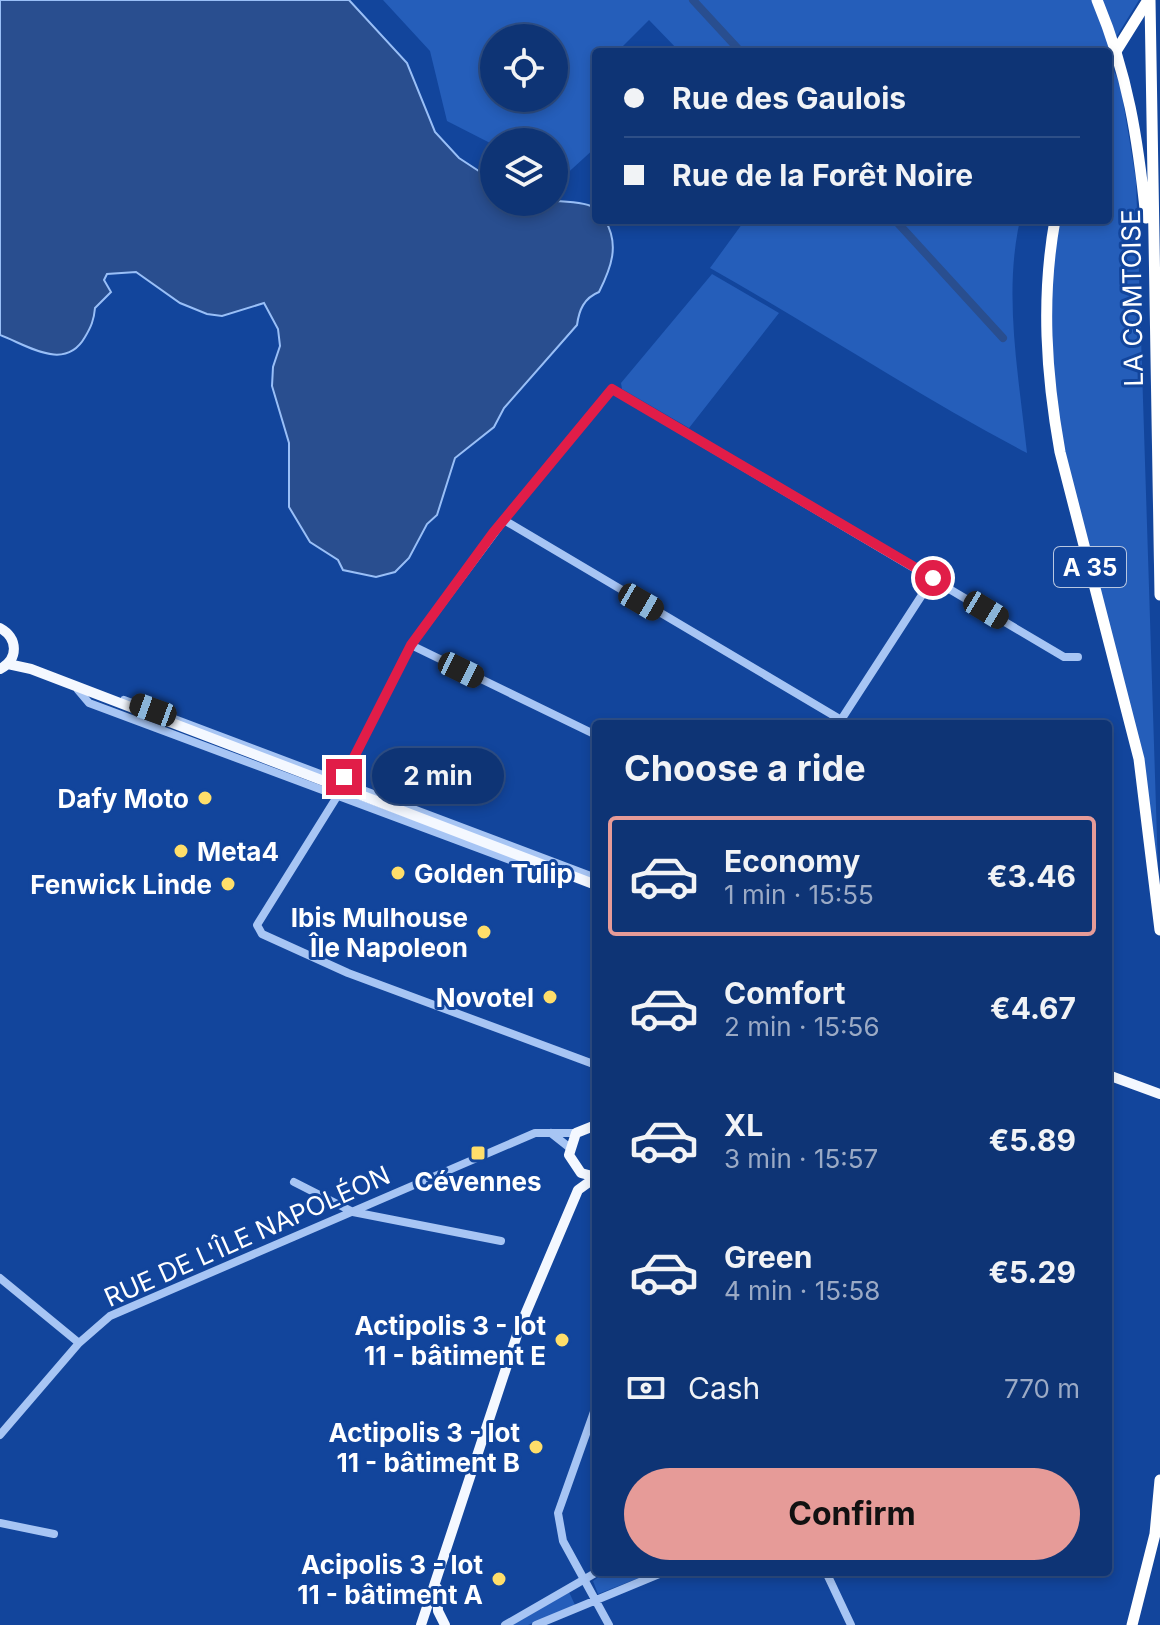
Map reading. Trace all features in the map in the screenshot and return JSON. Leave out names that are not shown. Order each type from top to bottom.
[{"type":"highway","points":[[1097,0],[1120,58],[1133,106],[1154,286]]},
{"type":"highway","points":[[1112,58],[1149,0]]},
{"type":"highway","name":"LA COMTOISE","points":[[1149,0],[1160,595]]},
{"type":"highway","name":"A 35","points":[[1055,224],[1046,319],[1052,409],[1060,452],[1139,759],[1160,930]]},
{"type":"highway","points":[[1132,1625],[1155,1534],[1160,1480]]},
{"type":"main road","points":[[0,628],[10,635],[15,651],[31,669]]},
{"type":"main road","points":[[4,667],[15,651]]},
{"type":"main road","points":[[4,667],[31,669],[78,690],[592,884]]},
{"type":"main road","points":[[1112,1076],[1160,1094]]},
{"type":"main road","points":[[421,1625],[519,1329],[578,1190],[570,1148],[576,1133],[592,1127]]},
{"type":"main road","points":[[575,1167],[592,1175]]},
{"type":"main road","points":[[578,1190],[592,1180]]},
{"type":"main road","points":[[437,1582],[438,1611],[445,1625]]},
{"type":"street","points":[[343,780],[411,645],[504,520],[612,389],[1064,657],[1078,657]]},
{"type":"street","points":[[504,520],[838,720]]},
{"type":"street","points":[[845,720],[933,578]]},
{"type":"street","points":[[411,645],[592,733]]},
{"type":"street","points":[[78,690],[96,689],[592,876]]},
{"type":"street","points":[[78,690],[89,703],[542,872],[565,874]]},
{"type":"street","points":[[338,795],[257,925],[262,934],[348,973],[592,1064]]},
{"type":"street","name":"RUE DE L'ÎLE NAPOLÉON","points":[[0,1435],[79,1343],[110,1316],[535,1133],[576,1133]]},
{"type":"street","points":[[551,1133],[570,1148]]},
{"type":"street","points":[[294,1182],[353,1212],[501,1241]]},
{"type":"street","points":[[0,1278],[79,1343]]},
{"type":"street","points":[[592,1417],[558,1513],[563,1541],[609,1625]]},
{"type":"street","points":[[0,1523],[54,1534]]},
{"type":"street","points":[[505,1625],[592,1575]]},
{"type":"street","points":[[536,1625],[655,1576]]},
{"type":"street","points":[[828,1576],[851,1625]]},
{"type":"shaded area","points":[[0,0],[349,0],[407,63],[435,132],[459,158],[480,172],[480,216],[568,216],[568,202],[578,203],[592,207],[592,224],[607,224],[612,238],[612,256],[607,274],[599,292],[586,301],[577,325],[504,408],[494,427],[455,458],[437,515],[427,524],[409,558],[395,572],[376,577],[343,570],[338,560],[310,542],[289,507],[289,443],[272,386],[273,367],[280,346],[278,329],[264,303],[222,316],[207,314],[180,303],[136,272],[107,274],[104,280],[111,292],[95,308],[92,323],[77,347],[57,355],[34,350],[0,335]]},
{"type":"shaded area","points":[[383,0],[1139,0],[1109,48],[676,48],[649,20],[621,48],[592,48],[592,151],[568,173],[568,128],[480,128],[480,138],[447,121],[430,51]]},
{"type":"shaded area","points":[[1112,67],[1120,83],[1136,180],[1158,870],[1142,759],[1064,451],[1050,359],[1052,270],[1058,224],[1112,224]]},
{"type":"shaded area","points":[[742,224],[1019,224],[1015,248],[1013,307],[1027,453],[947,408],[710,268]]},
{"type":"shaded area","points":[[712,274],[779,313],[689,428],[622,389],[621,383]]},
{"type":"shaded area","points":[[600,1576],[644,1576],[598,1594],[593,1581]]},
{"type":"shaded area","points":[[569,1592],[575,1605],[528,1625],[512,1625]]},
{"type":"waterway","points":[[693,0],[737,48]]},
{"type":"waterway","points":[[899,224],[1003,338]]},
{"type":"place","name":"Dafy Moto","points":[[205,798]]},
{"type":"place","name":"Meta4","points":[[181,851]]},
{"type":"place","name":"Golden Tulip","points":[[398,873]]},
{"type":"place","name":"Fenwick Linde","points":[[228,884]]},
{"type":"place","name":"Ibis Mulhouse Île Napoleon","points":[[484,932]]},
{"type":"place","name":"Novotel","points":[[550,997]]},
{"type":"place","name":"Cévennes","points":[[478,1153]]},
{"type":"place","name":"Actipolis 3 - lot 11 - bâtiment E","points":[[562,1340]]},
{"type":"place","name":"Actipolis 3 - lot 11 - bâtiment B","points":[[536,1447]]},
{"type":"place","name":"Acipolis 3 - lot 11 - bâtiment A","points":[[499,1579]]},
{"type":"route","points":[[344,777],[411,645],[441,601],[612,389],[933,578]]}]
